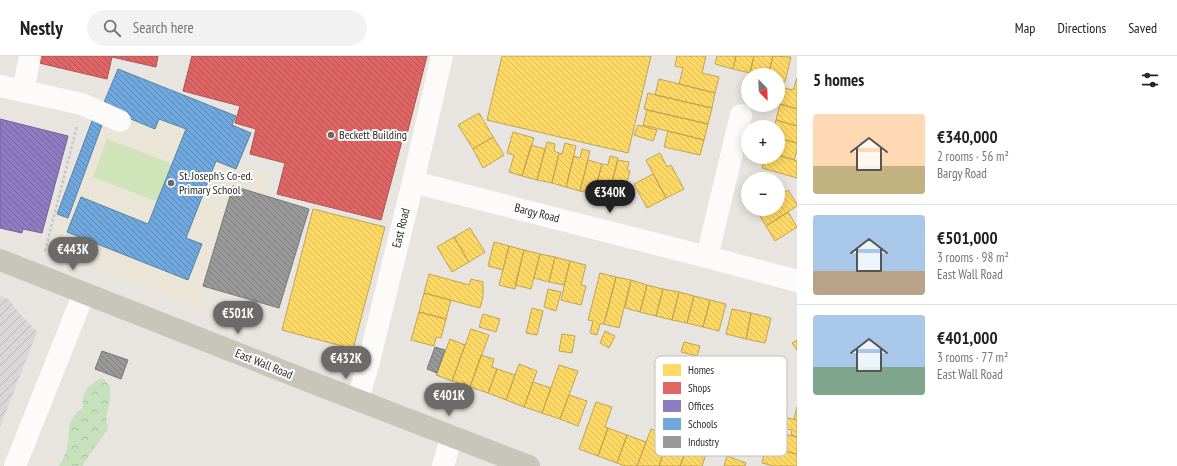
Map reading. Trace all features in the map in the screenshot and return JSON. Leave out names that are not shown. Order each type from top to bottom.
[{"type":"main road","name":"East Wall Road","points":[[0,260],[303,380],[358,399],[529,466]]},
{"type":"street","points":[[23,91],[30,56]]},
{"type":"street","name":"East Road","points":[[358,399],[368,365],[413,182],[442,56]]},
{"type":"street","points":[[0,86],[82,104],[120,121]]},
{"type":"street","points":[[708,257],[740,116]]},
{"type":"street","name":"Bargy Road","points":[[413,182],[797,281]]},
{"type":"street","points":[[15,466],[84,293]]},
{"type":"street","points":[[443,466],[452,436]]},
{"type":"path","points":[[45,251],[82,104]]},
{"type":"shaded area","name":"St. Joseph’s Co-ed. Primary School","points":[[115,73],[151,85],[251,125],[240,165],[271,173],[263,200],[236,192],[200,309],[47,250]]},
{"type":"shaded area","points":[[0,296],[8,299],[37,332],[0,427]]},
{"type":"green space","points":[[107,139],[173,164],[158,202],[93,177]]},
{"type":"green space","points":[[102,377],[110,387],[110,400],[106,417],[108,429],[83,466],[59,466],[64,457],[68,442],[69,426],[73,418],[83,408],[83,397],[86,389]]},
{"type":"building: Homes","points":[[502,56],[651,56],[628,153],[487,120]]},
{"type":"building: Homes","points":[[677,56],[706,56],[702,73],[719,77],[715,93],[679,84],[683,68],[675,66]]},
{"type":"building: Homes","points":[[717,56],[736,56],[733,69],[715,64]]},
{"type":"building: Homes","points":[[736,56],[754,56],[751,68],[741,68],[741,71],[733,69]]},
{"type":"building: Homes","points":[[754,56],[773,56],[770,68],[751,68]]},
{"type":"building: Homes","points":[[773,56],[791,57],[785,82],[785,68],[770,68]]},
{"type":"building: Homes","points":[[797,78],[797,109],[785,105],[785,88],[793,90]]},
{"type":"building: Homes","points":[[659,79],[715,93],[712,108],[655,95]]},
{"type":"building: Homes","points":[[648,93],[712,108],[708,124],[644,109]]},
{"type":"building: Homes","points":[[785,105],[797,109],[797,126],[785,123],[785,120],[776,120],[778,112],[785,112]]},
{"type":"building: Homes","points":[[647,110],[708,124],[704,140],[643,125]]},
{"type":"building: Homes","points":[[479,113],[493,137],[473,149],[458,125]]},
{"type":"building: Homes","points":[[785,123],[797,126],[797,143],[785,140]]},
{"type":"building: Homes","points":[[638,125],[657,130],[653,141],[634,135]]},
{"type":"building: Homes","points":[[668,131],[704,140],[700,155],[664,147]]},
{"type":"building: Homes","points":[[513,132],[534,138],[522,176],[509,172],[514,155],[507,153]]},
{"type":"building: Homes","points":[[493,137],[504,155],[483,168],[473,149]]},
{"type":"building: Homes","points":[[785,140],[797,143],[797,151],[794,160],[785,157]]},
{"type":"building: Homes","points":[[547,142],[555,144],[554,151],[559,153],[552,183],[537,180]]},
{"type":"building: Homes","points":[[565,143],[576,146],[566,187],[552,183],[559,153],[562,154]]},
{"type":"building: Homes","points":[[531,145],[545,149],[537,180],[522,176]]},
{"type":"building: Homes","points":[[582,149],[590,151],[580,191],[566,187],[574,156],[580,158]]},
{"type":"building: Homes","points":[[660,153],[667,167],[671,165],[684,189],[666,198],[646,160]]},
{"type":"building: Homes","points":[[610,156],[618,158],[608,198],[594,194],[602,164],[608,165]]},
{"type":"building: Homes","points":[[785,157],[797,161],[797,178],[785,175],[785,172],[776,172],[762,168],[763,164],[785,164]]},
{"type":"building: Homes","points":[[588,160],[602,164],[594,194],[580,191]]},
{"type":"building: Homes","points":[[618,160],[629,162],[627,170],[630,171],[622,201],[608,198]]},
{"type":"building: Homes","points":[[653,174],[666,198],[647,208],[634,184]]},
{"type":"building: Homes","points":[[788,190],[797,206],[785,214],[785,192]]},
{"type":"building: Homes","points":[[313,209],[385,227],[353,349],[282,330]]},
{"type":"building: Homes","points":[[788,212],[797,227],[775,241],[766,226],[782,216],[785,216],[785,214]]},
{"type":"building: Homes","points":[[760,216],[782,216],[766,226]]},
{"type":"building: Homes","points":[[470,228],[485,252],[469,262],[454,237]]},
{"type":"building: Homes","points":[[454,237],[469,262],[452,272],[437,247]]},
{"type":"building: Homes","points":[[494,242],[509,246],[503,270],[488,266]]},
{"type":"building: Homes","points":[[509,246],[524,250],[515,289],[499,285]]},
{"type":"building: Homes","points":[[524,250],[540,254],[531,289],[515,285]]},
{"type":"building: Homes","points":[[540,254],[555,257],[549,282],[534,278]]},
{"type":"building: Homes","points":[[555,257],[570,261],[564,285],[549,282]]},
{"type":"building: Homes","points":[[570,261],[586,265],[581,285],[586,286],[581,305],[561,300]]},
{"type":"building: Homes","points":[[600,273],[616,277],[604,324],[600,324],[597,335],[590,333],[593,321],[588,320]]},
{"type":"building: Homes","points":[[429,274],[469,285],[471,279],[483,282],[483,297],[480,308],[424,293]]},
{"type":"building: Homes","points":[[616,277],[631,280],[619,328],[604,324]]},
{"type":"building: Homes","points":[[631,280],[647,285],[640,312],[625,308]]},
{"type":"building: Homes","points":[[647,285],[663,289],[656,316],[640,312]]},
{"type":"building: Homes","points":[[548,289],[561,292],[556,311],[544,307]]},
{"type":"building: Homes","points":[[663,289],[679,292],[672,320],[656,316]]},
{"type":"building: Homes","points":[[679,292],[694,296],[687,323],[672,320]]},
{"type":"building: Homes","points":[[424,293],[451,300],[446,319],[419,312]]},
{"type":"building: Homes","points":[[694,296],[710,300],[703,327],[687,323]]},
{"type":"building: Homes","points":[[710,300],[726,304],[719,331],[703,327]]},
{"type":"building: Homes","points":[[532,308],[543,311],[537,335],[526,333]]},
{"type":"building: Homes","points":[[732,309],[751,313],[746,339],[726,334]]},
{"type":"building: Homes","points":[[419,312],[446,319],[441,338],[436,337],[434,346],[411,340]]},
{"type":"building: Homes","points":[[751,313],[771,318],[765,343],[746,339]]},
{"type":"building: Homes","points":[[483,314],[500,319],[496,332],[479,327]]},
{"type":"building: Homes","points":[[471,329],[489,335],[470,387],[452,381]]},
{"type":"building: Homes","points":[[605,331],[615,336],[609,348],[600,343]]},
{"type":"building: Homes","points":[[562,334],[575,336],[572,353],[559,351]]},
{"type":"building: Homes","points":[[450,339],[465,345],[452,381],[436,375]]},
{"type":"building: Homes","points":[[797,340],[797,350],[792,343]]},
{"type":"building: Homes","points":[[684,342],[700,346],[697,356],[681,352]]},
{"type":"building: Homes","points":[[481,355],[494,359],[492,367],[497,369],[488,393],[470,387]]},
{"type":"building: Homes","points":[[519,364],[537,371],[524,407],[506,400]]},
{"type":"building: Homes","points":[[559,365],[578,371],[560,419],[542,413]]},
{"type":"building: Homes","points":[[497,369],[515,375],[506,400],[488,393]]},
{"type":"building: Homes","points":[[533,382],[551,388],[542,413],[524,407]]},
{"type":"building: Homes","points":[[569,395],[587,401],[578,426],[560,419]]},
{"type":"building: Homes","points":[[596,402],[612,407],[605,427],[608,428],[598,456],[579,449]]},
{"type":"building: Homes","points":[[797,407],[797,420],[794,419]]},
{"type":"building: Homes","points":[[787,418],[797,420],[797,437],[791,435],[792,430],[787,429]]},
{"type":"building: Homes","points":[[608,428],[627,435],[617,463],[598,456]]},
{"type":"building: Homes","points":[[651,429],[655,430],[655,456],[663,456],[659,466],[637,466]]},
{"type":"building: Homes","points":[[627,435],[646,442],[637,466],[625,466],[617,463]]},
{"type":"building: Homes","points":[[787,435],[797,437],[797,454],[787,452]]},
{"type":"building: Homes","points":[[787,452],[797,454],[797,466],[774,466],[762,463],[764,456],[787,456]]},
{"type":"building: Homes","points":[[663,456],[684,456],[680,466],[659,466]]},
{"type":"building: Homes","points":[[684,456],[705,456],[702,466],[680,466]]},
{"type":"building: Homes","points":[[727,456],[746,463],[745,466],[724,466]]},
{"type":"building: Shops","points":[[36,56],[158,56],[156,67],[112,57],[107,79],[35,62]]},
{"type":"building: Shops","name":"Beckett Building","points":[[192,56],[427,56],[405,142],[402,141],[381,220],[277,194],[285,163],[250,154],[256,129],[235,123],[240,106],[183,91]]},
{"type":"building: Offices","points":[[0,119],[68,136],[42,233],[23,229],[22,233],[0,228]]},
{"type":"building: Schools","points":[[118,69],[236,116],[232,125],[251,133],[236,169],[216,161],[186,238],[202,244],[188,280],[67,232],[81,197],[148,224],[186,129],[159,119],[155,129],[102,107]]},
{"type":"building: Schools","points":[[95,113],[105,117],[68,218],[57,214]]},
{"type":"building: Industry","points":[[233,186],[309,209],[279,308],[203,286]]},
{"type":"building: Industry","points":[[435,347],[445,350],[437,373],[427,369]]},
{"type":"building: Industry","points":[[102,351],[128,360],[121,379],[95,369]]},
{"type":"place","name":"Beckett Building","points":[[331,135]]},
{"type":"place","name":"St. Joseph’s Co-ed. Primary School","points":[[171,183]]}]
